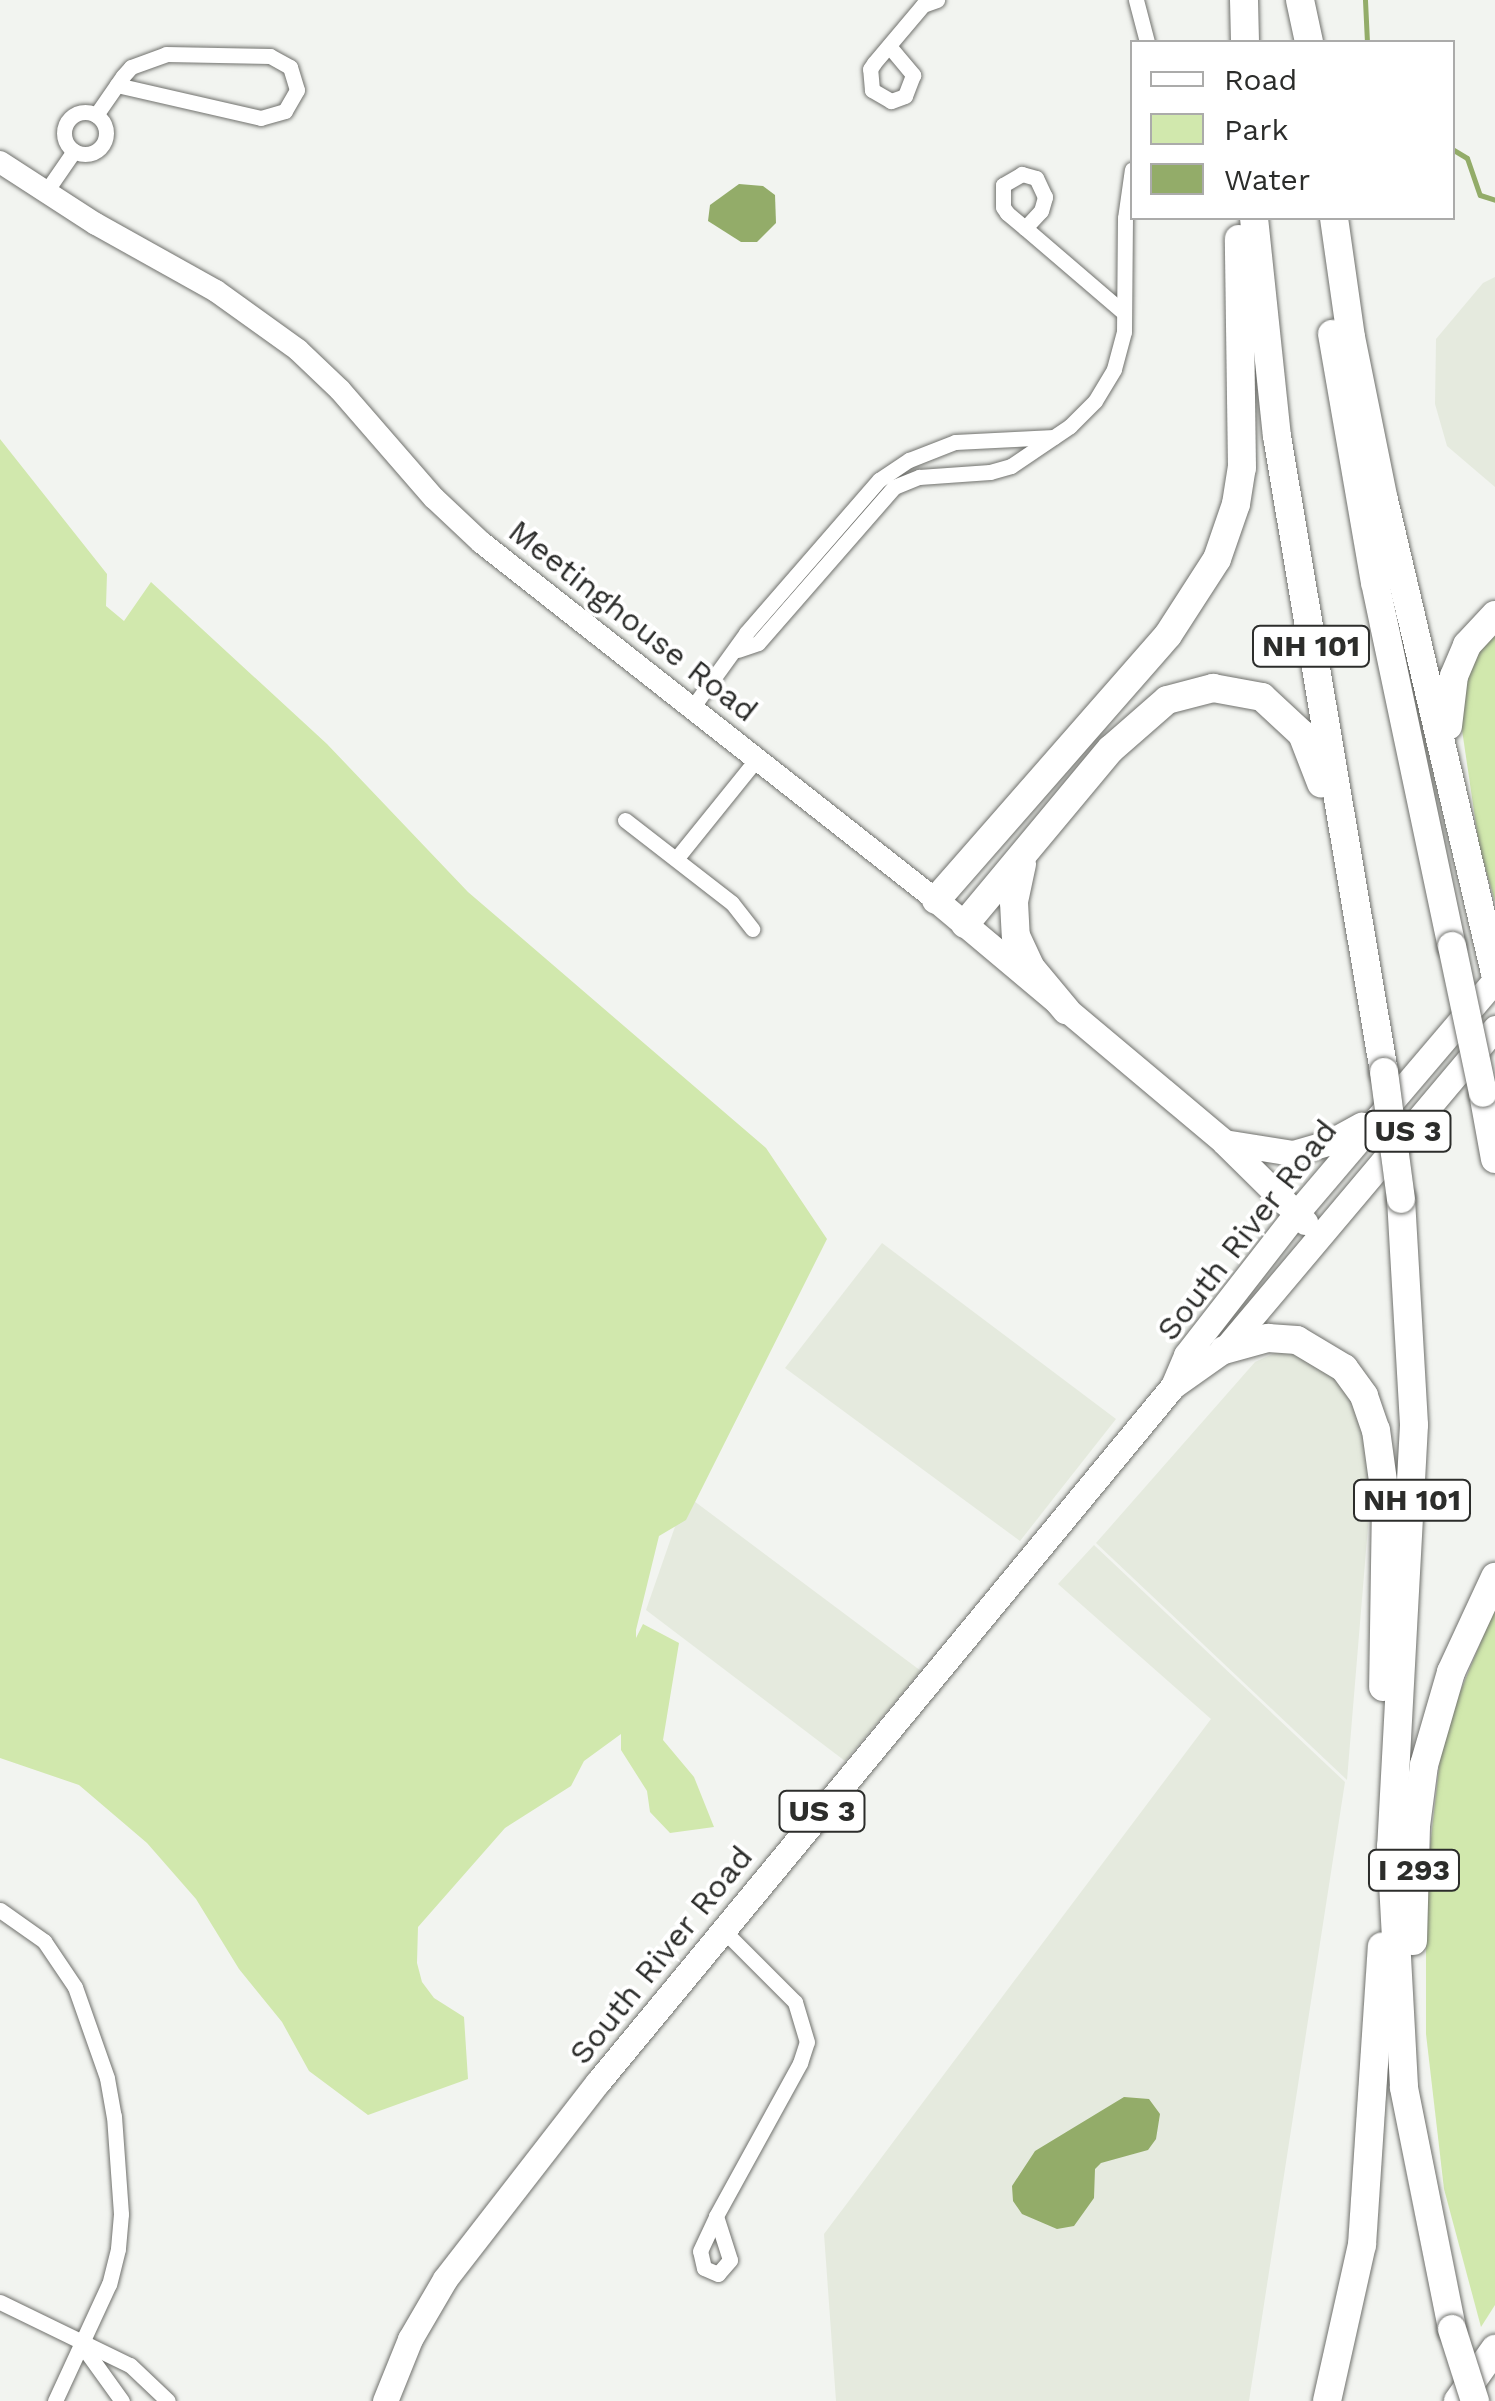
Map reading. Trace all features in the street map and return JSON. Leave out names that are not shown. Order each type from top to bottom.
[{"type":"highway","points":[[1244,0],[1245,40]]},
{"type":"highway","points":[[1298,0],[1300,40]]},
{"type":"highway","points":[[1298,0],[1308,40]]},
{"type":"highway","points":[[936,900],[1168,635],[1217,559],[1236,504],[1242,468],[1240,220]]},
{"type":"highway","name":"NH 101","points":[[1254,220],[1277,436],[1384,1072],[1401,1199],[1414,1426],[1390,1846],[1404,2088],[1422,2178]]},
{"type":"highway","name":"NH 101","points":[[1317,220],[1359,501],[1495,1159]]},
{"type":"highway","points":[[1334,220],[1350,337],[1384,500],[1495,976]]},
{"type":"highway","points":[[1447,757],[1454,676],[1467,646],[1495,615]]},
{"type":"highway","points":[[965,924],[1111,749],[1167,700],[1213,688],[1262,697],[1302,734],[1319,772],[1343,893],[1370,994]]},
{"type":"highway","points":[[1026,850],[1016,885],[1016,936],[1031,968],[1066,1010]]},
{"type":"highway","points":[[1224,1350],[1268,1338],[1297,1340],[1330,1357],[1364,1396],[1376,1430],[1386,1503],[1382,1744],[1395,1800]]},
{"type":"highway","name":"I 293","points":[[1475,2401],[1452,2329],[1422,2178],[1412,1925],[1424,1765],[1450,1672],[1495,1577]]},
{"type":"highway","points":[[1327,2401],[1362,2245],[1390,1846]]},
{"type":"highway","points":[[1452,2329],[1461,2401]]},
{"type":"highway","points":[[1461,2401],[1495,2349]]},
{"type":"main road","name":"Meetinghouse Road","points":[[936,900],[1327,1228]]},
{"type":"main road","name":"South River Road","points":[[1173,1386],[1186,1355],[1301,1208],[1495,976]]},
{"type":"main road","name":"South River Road","points":[[384,2401],[426,2308],[482,2228],[1173,1386],[1224,1350],[1495,1028]]},
{"type":"main road","points":[[1224,1142],[1293,1153],[1342,1136],[1378,1115]]},
{"type":"street","points":[[1136,0],[1146,40]]},
{"type":"street","points":[[889,46],[928,2]]},
{"type":"street","points":[[96,116],[118,85],[140,60],[194,52],[276,57],[293,72],[297,90],[285,111],[268,118],[118,85]]},
{"type":"street","points":[[78,113],[96,116],[105,130],[102,146],[86,154],[74,151],[64,137],[68,120],[78,113]]},
{"type":"street","points":[[45,193],[74,151]]},
{"type":"street","name":"Meetinghouse Road","points":[[0,162],[45,193],[216,291],[298,350],[476,538],[936,900]]},
{"type":"street","points":[[738,650],[758,643],[894,487],[919,477],[1000,470],[1056,437],[1083,414],[1106,386],[1121,350],[1125,218],[1130,183]]},
{"type":"street","points":[[1025,228],[1124,313]]},
{"type":"street","points":[[692,708],[738,650],[746,633],[879,480],[894,469],[955,442],[1056,437]]},
{"type":"street","points":[[676,858],[756,760]]},
{"type":"street","points":[[625,820],[744,914],[752,929]]},
{"type":"street","points":[[0,1910],[44,1940],[76,1987],[111,2100],[120,2232],[109,2284],[54,2401]]},
{"type":"street","points":[[716,2216],[800,2063],[807,2042],[804,2021],[795,2002],[724,1931]]},
{"type":"street","points":[[0,2302],[130,2365],[168,2401]]},
{"type":"street","points":[[82,2344],[122,2401]]},
{"type":"shaded area","points":[[1495,277],[1495,487],[1447,446],[1435,404],[1436,339],[1483,283]]},
{"type":"shaded area","points":[[882,1243],[1116,1419],[1020,1541],[785,1368]]},
{"type":"shaded area","points":[[1277,1352],[1306,1355],[1338,1374],[1360,1402],[1374,1454],[1347,1780],[1096,1543],[1255,1362]]},
{"type":"shaded area","points":[[686,1495],[921,1671],[845,1761],[646,1610]]},
{"type":"shaded area","points":[[1094,1545],[1345,1782],[1249,2401],[836,2401],[824,2234],[1211,1719],[1058,1584]]},
{"type":"green space","points":[[0,439],[107,574],[106,606],[124,621],[151,582],[327,744],[468,892],[766,1148],[827,1239],[686,1520],[659,1536],[636,1630],[636,1638],[643,1624],[679,1643],[663,1740],[694,1777],[714,1827],[670,1833],[650,1812],[647,1791],[621,1750],[621,1734],[584,1761],[571,1786],[505,1828],[418,1927],[417,1963],[422,1982],[434,1998],[464,2017],[468,2079],[368,2115],[309,2071],[282,2022],[239,1969],[196,1899],[147,1843],[79,1785],[0,1758]]},
{"type":"green space","points":[[1495,633],[1495,902],[1479,845],[1461,723],[1469,662]]},
{"type":"green space","points":[[1495,1608],[1495,2305],[1481,2327],[1444,2189],[1426,2034],[1426,1882],[1443,1733]]},
{"type":"water","points":[[739,184],[763,186],[775,195],[776,223],[757,242],[741,242],[708,221],[710,205]]},
{"type":"water","points":[[1124,2097],[1149,2099],[1160,2114],[1156,2139],[1148,2150],[1101,2163],[1095,2169],[1094,2198],[1074,2226],[1057,2229],[1022,2214],[1013,2201],[1012,2186],[1035,2151]]},
{"type":"waterway","points":[[1365,0],[1367,40]]},
{"type":"waterway","points":[[1455,151],[1467,158],[1480,195],[1495,200]]}]
